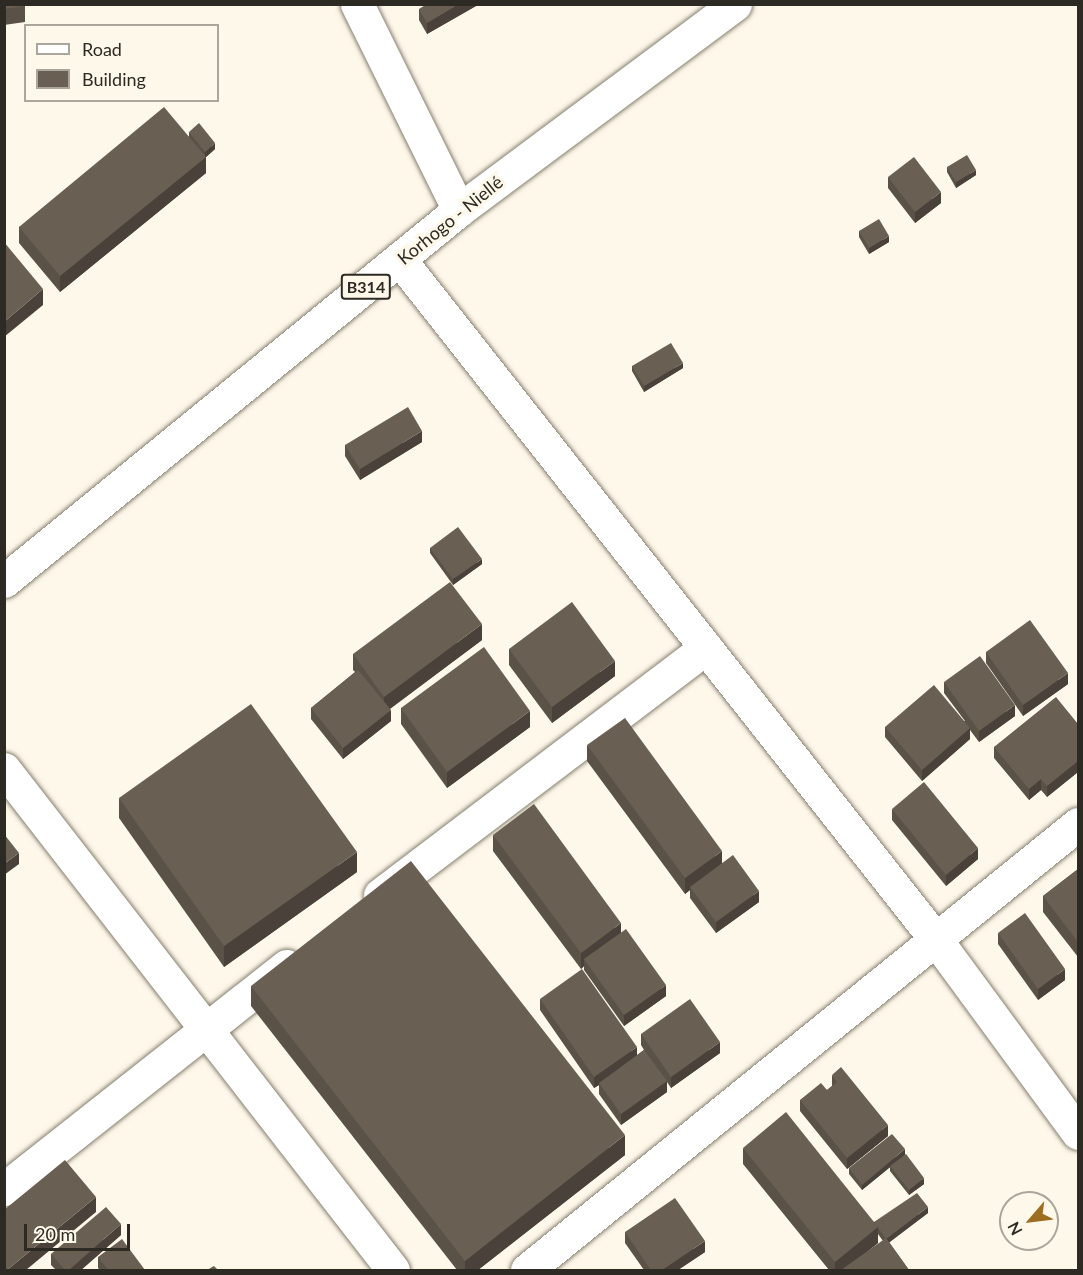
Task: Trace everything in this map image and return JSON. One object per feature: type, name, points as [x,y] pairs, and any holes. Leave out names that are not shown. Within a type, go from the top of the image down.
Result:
[{"type":"street","points":[[357,4],[459,210]]},
{"type":"street","name":"Korhogo - Niellé","points":[[4,581],[459,210],[735,4]]},
{"type":"street","points":[[400,260],[937,941],[1078,1133]]},
{"type":"street","points":[[356,913],[706,648]]},
{"type":"street","points":[[4,769],[393,1270]]},
{"type":"street","points":[[528,1270],[937,941],[1078,824]]},
{"type":"street","points":[[4,1190],[205,1028],[309,949]]},
{"type":"building","points":[[4,4],[25,4],[25,6],[4,9]]},
{"type":"building","points":[[427,4],[459,4],[427,23],[419,9]]},
{"type":"building","points":[[164,107],[206,157],[60,276],[19,227]]},
{"type":"building","points":[[199,123],[215,143],[205,152],[189,132]]},
{"type":"building","points":[[967,155],[976,170],[956,182],[947,167]]},
{"type":"building","points":[[914,157],[941,192],[915,212],[888,177]]},
{"type":"building","points":[[879,219],[889,236],[869,248],[859,231]]},
{"type":"building","points":[[4,242],[43,289],[4,322]]},
{"type":"building","points":[[671,343],[683,363],[644,386],[632,366]]},
{"type":"building","points":[[408,407],[422,431],[360,469],[345,445]]},
{"type":"building","points":[[458,527],[482,559],[453,579],[430,548]]},
{"type":"building","points":[[450,582],[482,624],[384,697],[353,654]]},
{"type":"building","points":[[572,602],[615,661],[552,707],[509,649]]},
{"type":"building","points":[[1030,620],[1068,673],[1023,705],[986,652]]},
{"type":"building","points":[[484,647],[530,711],[447,772],[401,708]]},
{"type":"building","points":[[980,656],[1015,705],[979,731],[944,682]]},
{"type":"building","points":[[358,670],[391,710],[343,748],[311,708]]},
{"type":"building","points":[[934,685],[970,728],[922,770],[885,727]]},
{"type":"building","points":[[1056,697],[1078,724],[1078,761],[1047,786],[1041,779],[1029,789],[994,747]]},
{"type":"building","points":[[251,704],[357,852],[224,946],[119,798]]},
{"type":"building","points":[[625,718],[722,851],[685,878],[587,745]]},
{"type":"building","points":[[924,782],[978,848],[946,875],[892,809]]},
{"type":"building","points":[[534,804],[621,923],[581,953],[493,835]]},
{"type":"building","points":[[4,834],[19,853],[4,864]]},
{"type":"building","points":[[733,855],[759,891],[716,922],[690,887]]},
{"type":"building","points":[[411,861],[625,1135],[465,1261],[251,986]]},
{"type":"building","points":[[1078,869],[1078,942],[1043,896]]},
{"type":"building","points":[[1025,913],[1065,969],[1038,989],[998,933]]},
{"type":"building","points":[[626,929],[666,985],[624,1015],[584,959]]},
{"type":"building","points":[[582,969],[637,1047],[594,1077],[540,999]]},
{"type":"building","points":[[690,999],[720,1042],[671,1077],[641,1034]]},
{"type":"building","points":[[644,1050],[667,1081],[621,1114],[599,1083]]},
{"type":"building","points":[[841,1067],[888,1125],[847,1158],[800,1100],[821,1083],[827,1090],[837,1082],[832,1075]]},
{"type":"building","points":[[786,1112],[878,1227],[835,1262],[743,1148]]},
{"type":"building","points":[[892,1134],[905,1149],[862,1185],[849,1168]]},
{"type":"building","points":[[906,1154],[924,1178],[909,1190],[890,1166]]},
{"type":"building","points":[[65,1160],[96,1197],[7,1270],[4,1270],[4,1210]]},
{"type":"building","points":[[917,1193],[928,1207],[886,1239],[874,1222]]},
{"type":"building","points":[[675,1198],[705,1241],[662,1270],[651,1270],[625,1232]]},
{"type":"building","points":[[106,1207],[121,1224],[69,1270],[65,1270],[51,1254]]},
{"type":"building","points":[[886,1238],[909,1270],[841,1270]]},
{"type":"building","points":[[122,1239],[145,1270],[108,1270],[98,1257]]}]
